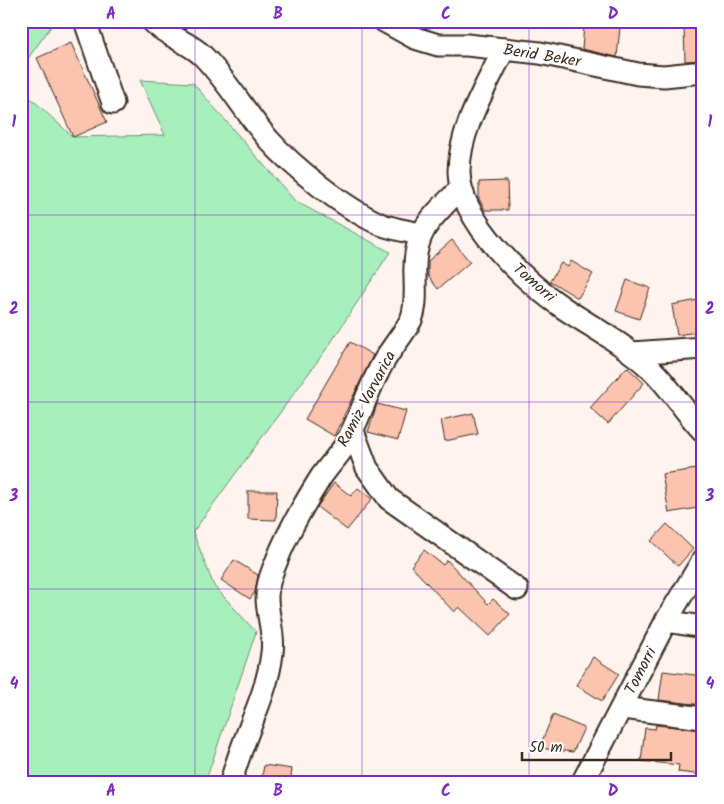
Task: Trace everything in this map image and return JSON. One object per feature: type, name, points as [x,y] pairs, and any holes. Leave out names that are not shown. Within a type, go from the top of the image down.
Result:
[{"type":"street","points":[[85,21],[112,103]]},
{"type":"street","points":[[152,21],[203,56],[269,140],[310,177],[356,212],[381,224],[420,234]]},
{"type":"street","name":"Berid Beker","points":[[384,21],[415,38],[438,45],[504,49],[577,60],[638,74],[664,76],[703,72]]},
{"type":"street","points":[[460,189],[460,156],[468,127],[504,49]]},
{"type":"street","name":"Ramiz Varvarica","points":[[231,783],[235,765],[267,679],[272,652],[272,625],[267,598],[268,582],[291,528],[353,431],[384,361],[403,334],[412,317],[416,297],[415,250],[420,234],[432,217],[460,189]]},
{"type":"street","name":"Tomorri","points":[[460,189],[469,209],[483,230],[530,280],[564,309],[600,329],[653,371],[703,430]]},
{"type":"street","points":[[632,353],[703,348]]},
{"type":"street","points":[[353,431],[368,468],[389,499],[517,589]]},
{"type":"street","name":"Tomorri","points":[[582,783],[666,621],[703,560]]},
{"type":"street","points":[[666,621],[703,627]]},
{"type":"street","points":[[622,708],[703,718]]},
{"type":"green space","points":[[21,21],[55,21],[21,68]]},
{"type":"green space","points":[[140,80],[193,83],[295,201],[390,252],[330,344],[193,532],[214,586],[256,632],[205,783],[21,783],[21,89],[73,137],[165,135]]},
{"type":"building","points":[[584,25],[620,27],[617,57],[582,49]]},
{"type":"building","points":[[684,26],[703,26],[703,60],[685,61]]},
{"type":"building","points":[[71,43],[107,122],[73,137],[37,58]]},
{"type":"building","points":[[507,181],[508,210],[485,210],[479,199],[479,182]]},
{"type":"building","points":[[452,240],[470,262],[438,289],[428,276],[428,261]]},
{"type":"building","points":[[571,261],[593,274],[578,298],[550,281],[561,263],[568,267]]},
{"type":"building","points":[[627,280],[650,288],[639,319],[616,311]]},
{"type":"building","points":[[703,299],[703,331],[677,335],[672,305]]},
{"type":"building","points":[[350,342],[373,355],[334,436],[305,419]]},
{"type":"building","points":[[627,367],[644,383],[608,424],[590,408]]},
{"type":"building","points":[[377,404],[406,411],[398,440],[368,432]]},
{"type":"building","points":[[473,413],[478,434],[445,441],[441,420]]},
{"type":"building","points":[[697,469],[703,507],[669,513],[662,474]]},
{"type":"building","points":[[334,483],[351,496],[358,488],[372,499],[347,530],[317,507]]},
{"type":"building","points":[[248,491],[277,491],[276,520],[248,519]]},
{"type":"building","points":[[667,524],[693,549],[678,566],[651,541]]},
{"type":"building","points":[[424,550],[443,565],[447,560],[488,604],[493,599],[510,614],[490,636],[459,607],[454,612],[411,566]]},
{"type":"building","points":[[234,560],[258,575],[255,592],[250,599],[221,580]]},
{"type":"building","points":[[593,657],[619,674],[602,701],[576,685]]},
{"type":"building","points":[[663,671],[703,676],[703,705],[659,700]]},
{"type":"building","points":[[553,715],[584,728],[573,752],[539,748]]},
{"type":"building","points":[[656,725],[703,730],[703,775],[678,772],[679,765],[641,761],[645,728],[655,729]]},
{"type":"building","points":[[264,765],[292,769],[290,783],[261,783]]}]
